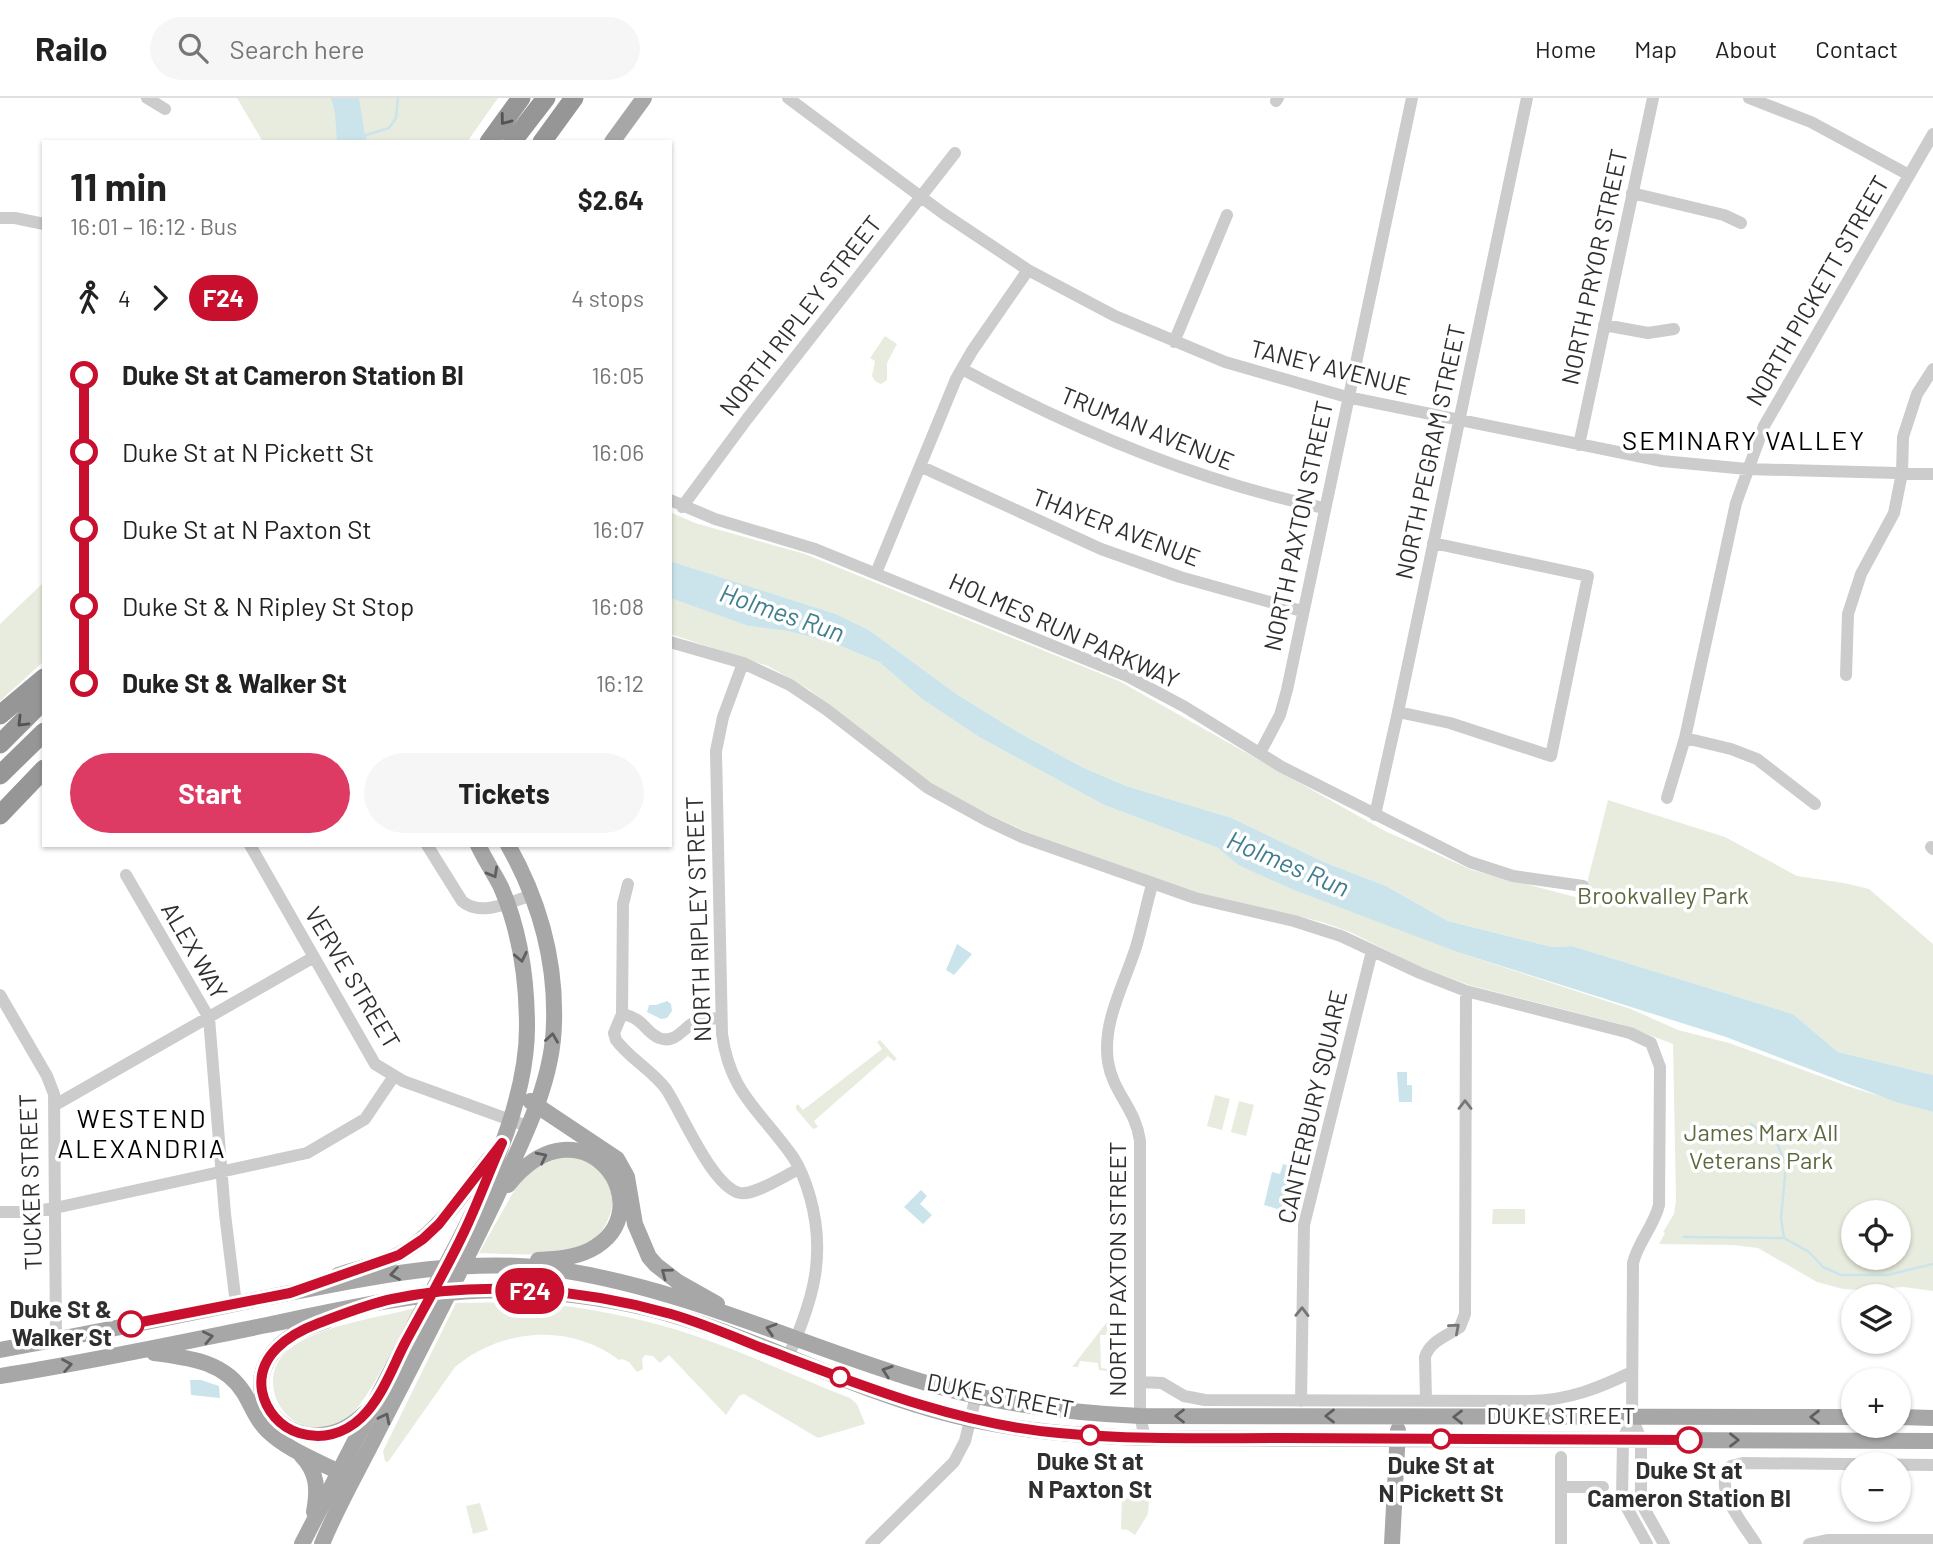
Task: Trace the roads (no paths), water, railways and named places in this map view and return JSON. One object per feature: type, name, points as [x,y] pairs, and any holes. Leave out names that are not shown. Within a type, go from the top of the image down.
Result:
[{"type":"highway","points":[[490,140],[521,98]]},
{"type":"highway","points":[[514,140],[546,98]]},
{"type":"highway","points":[[543,140],[574,98]]},
{"type":"highway","points":[[0,715],[42,680]]},
{"type":"highway","points":[[0,744],[42,702]]},
{"type":"highway","points":[[0,775],[42,734]]},
{"type":"highway","points":[[0,804],[42,765]]},
{"type":"highway","points":[[0,815],[42,771]]},
{"type":"main road","points":[[613,140],[644,98]]},
{"type":"main road","points":[[302,1544],[350,1469],[435,1320],[468,1239],[518,1094],[526,1052],[522,958],[507,903],[479,847]]},
{"type":"main road","points":[[482,1225],[544,1083],[554,1025],[551,967],[533,895],[509,847]]},
{"type":"main road","points":[[518,1094],[601,1147],[623,1166],[631,1188],[637,1232],[656,1265],[678,1282],[746,1321]]},
{"type":"main road","points":[[290,1293],[399,1255],[423,1239],[439,1224],[502,1143]]},
{"type":"main road","points":[[322,1544],[373,1405],[418,1320],[468,1239],[482,1225],[509,1183],[522,1169],[544,1154],[566,1149],[589,1154],[604,1164],[616,1181],[619,1213],[613,1229],[598,1245],[569,1257],[487,1264]]},
{"type":"main road","name":"DUKE STREET","points":[[0,1350],[420,1270],[487,1264],[544,1268],[615,1280],[746,1321],[911,1379],[976,1396],[1039,1408],[1140,1416],[1841,1417]]},
{"type":"main road","name":"DUKE STREET","points":[[0,1376],[141,1351],[388,1300],[475,1290],[514,1289],[566,1294],[669,1314],[910,1402],[972,1419],[1054,1433],[1139,1438],[1933,1441]]},
{"type":"main road","points":[[373,1405],[343,1431],[325,1436],[305,1435],[292,1431],[273,1415],[263,1396],[262,1376],[271,1355],[291,1337],[309,1327],[388,1300]]},
{"type":"main road","points":[[141,1351],[184,1357],[222,1369],[239,1386],[265,1429],[308,1462],[316,1483],[317,1498],[310,1528]]},
{"type":"main road","points":[[1392,1544],[1398,1417]]},
{"type":"main road","points":[[1911,1418],[1933,1418]]},
{"type":"main road","points":[[293,1448],[350,1469]]},
{"type":"street","points":[[147,98],[165,109]]},
{"type":"street","name":"TANEY AVENUE","points":[[788,98],[922,197],[1028,270],[1096,307],[1174,342],[1247,369],[1347,397],[1662,461],[1747,469],[1933,474]]},
{"type":"street","name":"NORTH PAXTON STREET","points":[[1260,753],[1280,715],[1412,98]]},
{"type":"street","name":"NORTH PEGRAM STREET","points":[[1375,815],[1527,98]]},
{"type":"street","name":"NORTH PRYOR STREET","points":[[1579,445],[1653,98]]},
{"type":"street","points":[[1749,98],[1811,122],[1909,175]]},
{"type":"street","name":"NORTH PICKETT STREET","points":[[1667,798],[1685,738],[1728,540],[1747,469],[1764,425],[1933,134]]},
{"type":"street","name":"NORTH RIPLEY STREET","points":[[682,507],[747,419],[955,153]]},
{"type":"street","points":[[1632,193],[1724,215],[1741,223]]},
{"type":"street","points":[[1174,342],[1227,215]]},
{"type":"street","points":[[0,218],[42,222]]},
{"type":"street","points":[[876,573],[962,369],[1028,270]]},
{"type":"street","points":[[1604,325],[1648,333],[1674,328]]},
{"type":"street","name":"TRUMAN AVENUE","points":[[962,369],[1093,434],[1153,458],[1210,479],[1324,508]]},
{"type":"street","points":[[1846,675],[1848,614],[1861,574],[1894,513],[1902,473],[1903,437],[1917,394],[1933,369]]},
{"type":"street","name":"THAYER AVENUE","points":[[922,467],[1122,557],[1222,590],[1302,611]]},
{"type":"street","name":"HOLMES RUN PARKWAY","points":[[672,501],[715,519],[797,542],[1127,676],[1260,753],[1446,851],[1513,876],[1583,886]]},
{"type":"street","points":[[1398,712],[1468,728],[1551,756],[1588,576],[1433,543]]},
{"type":"street","points":[[672,643],[744,663],[775,677],[812,699],[908,774],[962,808],[1022,837],[1152,885],[1294,921],[1341,936],[1420,974],[1466,991],[1630,1033],[1651,1043],[1660,1067],[1659,1205],[1653,1225],[1639,1246],[1633,1263],[1632,1418],[1641,1439],[1641,1503],[1664,1544]]},
{"type":"street","name":"NORTH RIPLEY STREET","points":[[744,663],[723,717],[716,751],[721,1023],[726,1058],[744,1098],[799,1168],[814,1213],[818,1250],[814,1287],[805,1318],[788,1357]]},
{"type":"street","points":[[1685,738],[1757,759],[1815,804]]},
{"type":"street","name":"VERVE STREET","points":[[251,847],[370,1056],[380,1068],[394,1076],[527,1126]]},
{"type":"street","points":[[428,847],[462,901],[469,906],[478,909],[533,895]]},
{"type":"street","name":"ALEX WAY","points":[[126,875],[209,1018],[236,1304]]},
{"type":"street","points":[[628,884],[623,907],[622,1014],[614,1033],[616,1040],[665,1088],[705,1159],[728,1186],[741,1194],[749,1193],[799,1168]]},
{"type":"street","name":"NORTH PAXTON STREET","points":[[1139,1438],[1140,1141],[1136,1121],[1113,1081],[1107,1042],[1112,1012],[1136,947],[1152,885]]},
{"type":"street","name":"CANTERBURY SQUARE","points":[[1301,1401],[1304,1225],[1372,951]]},
{"type":"street","points":[[55,1105],[314,957]]},
{"type":"street","points":[[1426,1401],[1427,1350],[1439,1339],[1460,1327],[1465,1314],[1466,991]]},
{"type":"street","name":"TUCKER STREET","points":[[0,995],[47,1076],[55,1105],[56,1339]]},
{"type":"street","points":[[622,1014],[636,1017],[660,1038],[675,1037],[688,1025],[697,1028],[721,1023]]},
{"type":"street","points":[[0,1212],[30,1212],[54,1208],[307,1153],[356,1126],[368,1116],[394,1076]]},
{"type":"street","name":"DUKE STREET","points":[[1140,1382],[1162,1382],[1179,1394],[1198,1400],[1547,1401],[1586,1393],[1632,1371]]},
{"type":"street","points":[[871,1544],[954,1462],[962,1449],[972,1419],[976,1396]]},
{"type":"street","points":[[1632,1418],[1622,1439],[1622,1499],[1647,1544]]},
{"type":"street","points":[[1561,1457],[1561,1544]]},
{"type":"street","points":[[1756,1544],[1727,1498],[1726,1474],[1731,1466],[1742,1463],[1933,1465]]},
{"type":"street","points":[[1561,1487],[1604,1487]]},
{"type":"street","points":[[1809,1544],[1827,1540],[1930,1541]]},
{"type":"water","points":[[331,98],[359,98],[366,140],[337,140]]},
{"type":"water","name":"Holmes Run","points":[[672,562],[836,614],[869,630],[958,695],[1082,767],[1126,786],[1232,818],[1324,862],[1386,886],[1448,921],[1552,947],[1572,946],[1793,1014],[1838,1052],[1933,1075],[1933,1112],[1896,1102],[1726,1037],[1460,953],[1294,890],[1238,865],[1218,848],[1104,805],[979,737],[922,699],[879,662],[831,642],[787,631],[748,626],[672,599]]},
{"type":"water","points":[[957,944],[972,954],[954,975],[946,970]]},
{"type":"water","points":[[667,1001],[671,1004],[672,1011],[667,1018],[661,1019],[647,1012],[649,1005]]},
{"type":"water","points":[[1397,1072],[1407,1072],[1407,1085],[1412,1085],[1412,1102],[1399,1102]]},
{"type":"water","points":[[1283,1164],[1293,1167],[1281,1210],[1264,1205],[1272,1172],[1280,1174]]},
{"type":"water","points":[[921,1190],[927,1196],[920,1204],[932,1215],[923,1224],[904,1207]]},
{"type":"water","points":[[190,1380],[201,1380],[219,1386],[220,1398],[191,1395]]},
{"type":"waterway","points":[[364,140],[366,135],[389,128],[396,118],[398,98]]},
{"type":"waterway","points":[[1751,1124],[1777,1143],[1786,1165],[1781,1218],[1784,1238]]},
{"type":"waterway","points":[[1684,1237],[1784,1238],[1809,1252],[1823,1267],[1841,1275],[1887,1275],[1933,1264]]},
{"type":"place","name":"Duke St & Walker St","points":[[131,1324]]},
{"type":"place","name":"Duke St at N Paxton St","points":[[1090,1435]]},
{"type":"place","name":"Duke St at N Pickett St","points":[[1441,1439]]},
{"type":"place","name":"Duke St at Cameron Station Bl","points":[[1689,1440]]},
{"type":"district","name":"SEMINARY VALLEY","points":[[1744,441]]},
{"type":"district","name":"WESTEND ALEXANDRIA","points":[[142,1134]]},
{"type":"park label","name":"Brookvalley Park","points":[[1663,896]]},
{"type":"park label","name":"James Marx All Veterans Park","points":[[1761,1147]]}]
